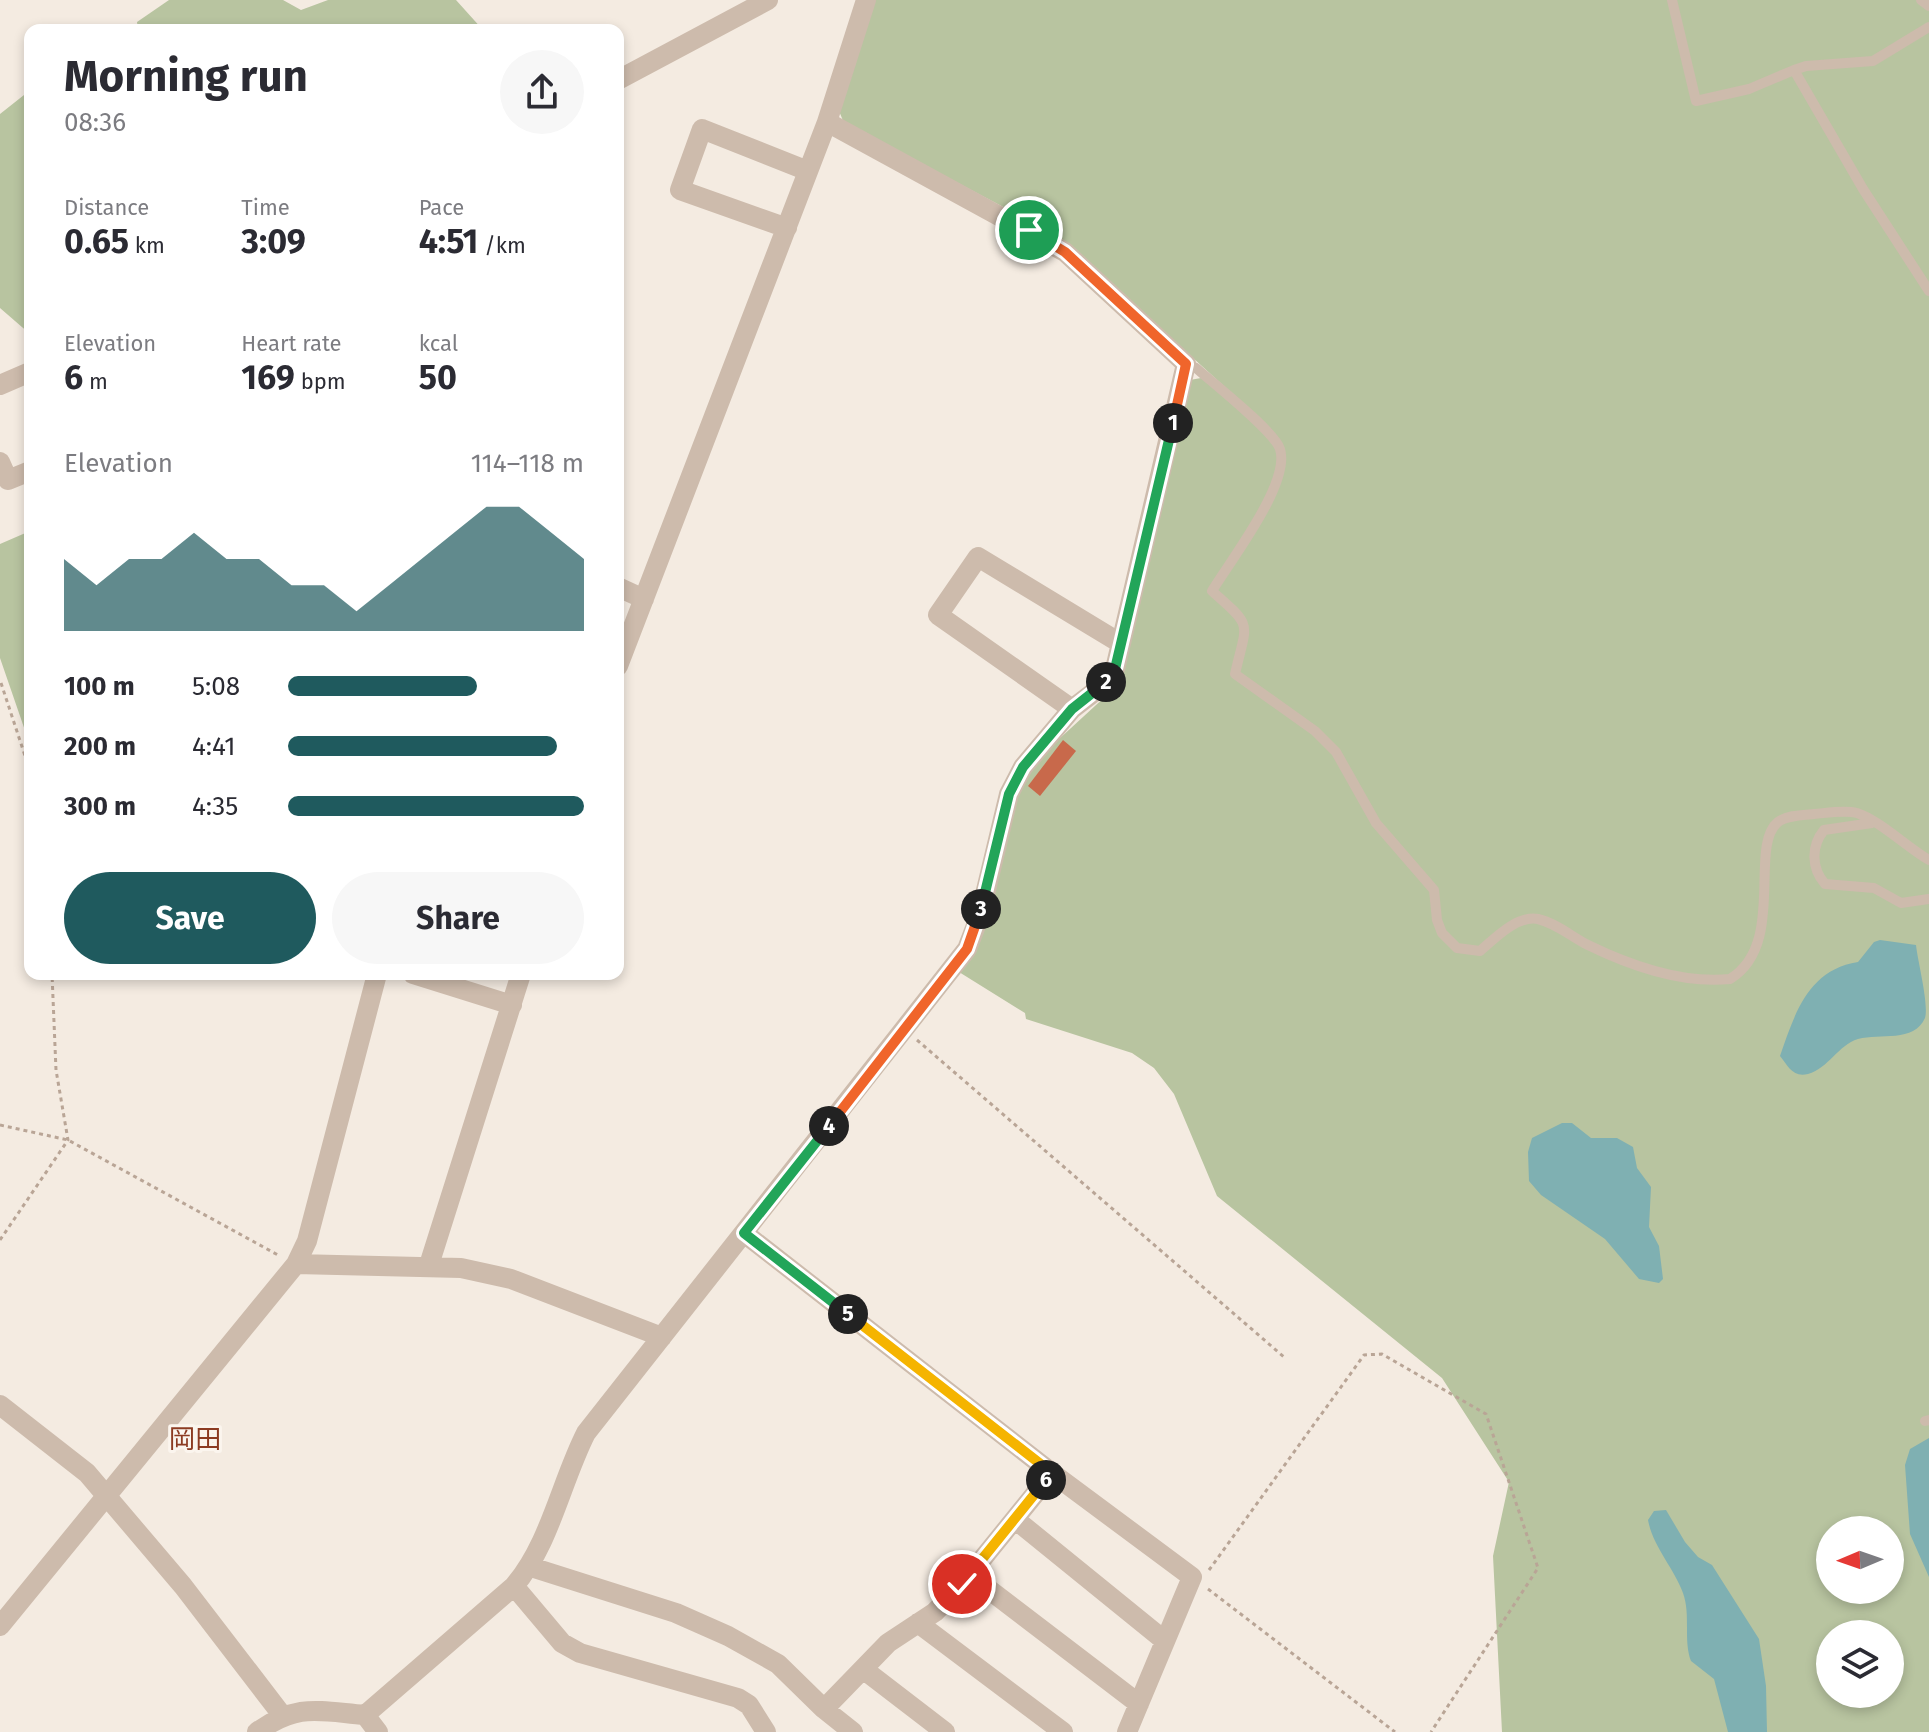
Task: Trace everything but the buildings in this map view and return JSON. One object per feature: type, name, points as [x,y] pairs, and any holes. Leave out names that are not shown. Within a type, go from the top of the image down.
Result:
[{"type":"street","points":[[624,77],[768,0]]},
{"type":"street","points":[[624,651],[827,122],[866,0]]},
{"type":"street","points":[[257,1732],[282,1715],[311,1710],[365,1715],[514,1586],[531,1567],[570,1463],[586,1433],[967,949],[980,915],[1009,794],[1023,767],[1072,709],[1102,686],[1115,669],[1186,364],[1065,252],[827,122]]},
{"type":"street","points":[[787,228],[680,190],[702,129],[808,171]]},
{"type":"street","points":[[0,385],[24,375]]},
{"type":"street","points":[[0,462],[8,480],[24,473]]},
{"type":"street","points":[[1072,709],[938,615],[978,557],[1120,643]]},
{"type":"street","points":[[624,590],[644,599]]},
{"type":"street","points":[[0,1626],[296,1264],[307,1241],[375,980]]},
{"type":"street","points":[[432,980],[512,1005]]},
{"type":"street","points":[[429,1265],[519,980]]},
{"type":"street","points":[[744,1233],[1052,1473],[1196,1580],[1165,1641],[1127,1732]]},
{"type":"street","points":[[296,1264],[461,1268],[511,1279],[662,1337]]},
{"type":"street","points":[[0,1405],[87,1473],[183,1586],[282,1715]]},
{"type":"street","points":[[824,1709],[888,1643],[935,1612],[970,1575],[1052,1473]]},
{"type":"street","points":[[1016,1520],[1165,1641]]},
{"type":"street","points":[[531,1567],[676,1613],[728,1636],[778,1664],[824,1709],[853,1732]]},
{"type":"street","points":[[970,1575],[1139,1704]]},
{"type":"street","points":[[514,1586],[562,1643],[580,1653],[738,1698],[749,1705],[766,1732]]},
{"type":"street","points":[[918,1623],[1063,1732]]},
{"type":"street","points":[[863,1669],[945,1732]]},
{"type":"street","points":[[365,1715],[378,1732]]},
{"type":"lane","points":[[1672,0],[1696,101],[1749,89],[1806,66],[1873,61],[1929,27]]},
{"type":"lane","points":[[1921,0],[1929,6]]},
{"type":"lane","points":[[1794,70],[1863,189],[1929,291]]},
{"type":"lane","points":[[1186,364],[1196,368],[1280,448],[1281,467],[1273,492],[1212,591],[1244,619],[1245,628],[1235,674],[1315,731],[1336,752],[1376,823],[1434,890],[1437,920],[1442,933],[1457,948],[1480,951],[1499,934],[1521,921],[1537,919],[1587,945],[1670,976],[1730,979],[1749,963],[1759,936],[1766,895],[1766,844],[1776,823],[1786,817],[1844,812],[1858,814],[1929,860]]},
{"type":"lane","points":[[1874,823],[1824,830],[1817,839],[1814,863],[1818,876],[1825,884],[1874,888],[1901,903],[1929,899]]},
{"type":"path","points":[[1,683],[24,753]]},
{"type":"path","points":[[0,1240],[68,1140],[56,1070],[52,980]]},
{"type":"path","points":[[905,1029],[1284,1357]]},
{"type":"path","points":[[0,1125],[68,1140],[296,1264]]},
{"type":"path","points":[[1395,1732],[1196,1580],[1364,1355],[1382,1354],[1486,1414],[1538,1568],[1431,1732]]},
{"type":"green space","points":[[169,0],[283,0],[301,10],[328,0],[456,0],[478,24],[137,24]]},
{"type":"green space","points":[[875,0],[1929,0],[1929,1732],[1502,1732],[1493,1556],[1509,1482],[1442,1378],[1217,1196],[1174,1094],[1154,1068],[1132,1053],[1026,1019],[1025,1013],[959,972],[999,827],[1034,762],[1108,694],[1190,380],[1201,378],[1226,388],[1060,237],[844,123],[839,111]]},
{"type":"green space","points":[[24,95],[24,329],[0,308],[0,114]]},
{"type":"green space","points":[[24,534],[24,728],[0,658],[0,544]]},
{"type":"water","points":[[1880,940],[1916,945],[1926,1012],[1920,1026],[1896,1036],[1858,1039],[1815,1071],[1803,1075],[1795,1073],[1780,1056],[1791,1024],[1806,996],[1827,974],[1858,962],[1874,942]]},
{"type":"water","points":[[1562,1123],[1572,1123],[1591,1138],[1617,1138],[1633,1147],[1637,1168],[1651,1187],[1649,1227],[1659,1246],[1663,1279],[1659,1283],[1639,1279],[1605,1239],[1541,1195],[1529,1181],[1528,1152],[1532,1138]]},
{"type":"water","points":[[1929,1438],[1929,1577],[1910,1534],[1905,1465],[1910,1449]]},
{"type":"water","points":[[1666,1510],[1685,1542],[1698,1557],[1712,1565],[1759,1639],[1766,1686],[1767,1732],[1728,1732],[1714,1679],[1691,1661],[1683,1593],[1654,1539],[1648,1520],[1654,1511]]},
{"type":"district","name":"岡田","points":[[195,1439]]},
{"type":"route","points":[[962,1584],[1052,1473],[744,1233],[967,949],[980,915],[1009,794],[1023,767],[1072,709],[1102,686],[1115,669],[1186,364],[1065,252],[1029,230]]}]
